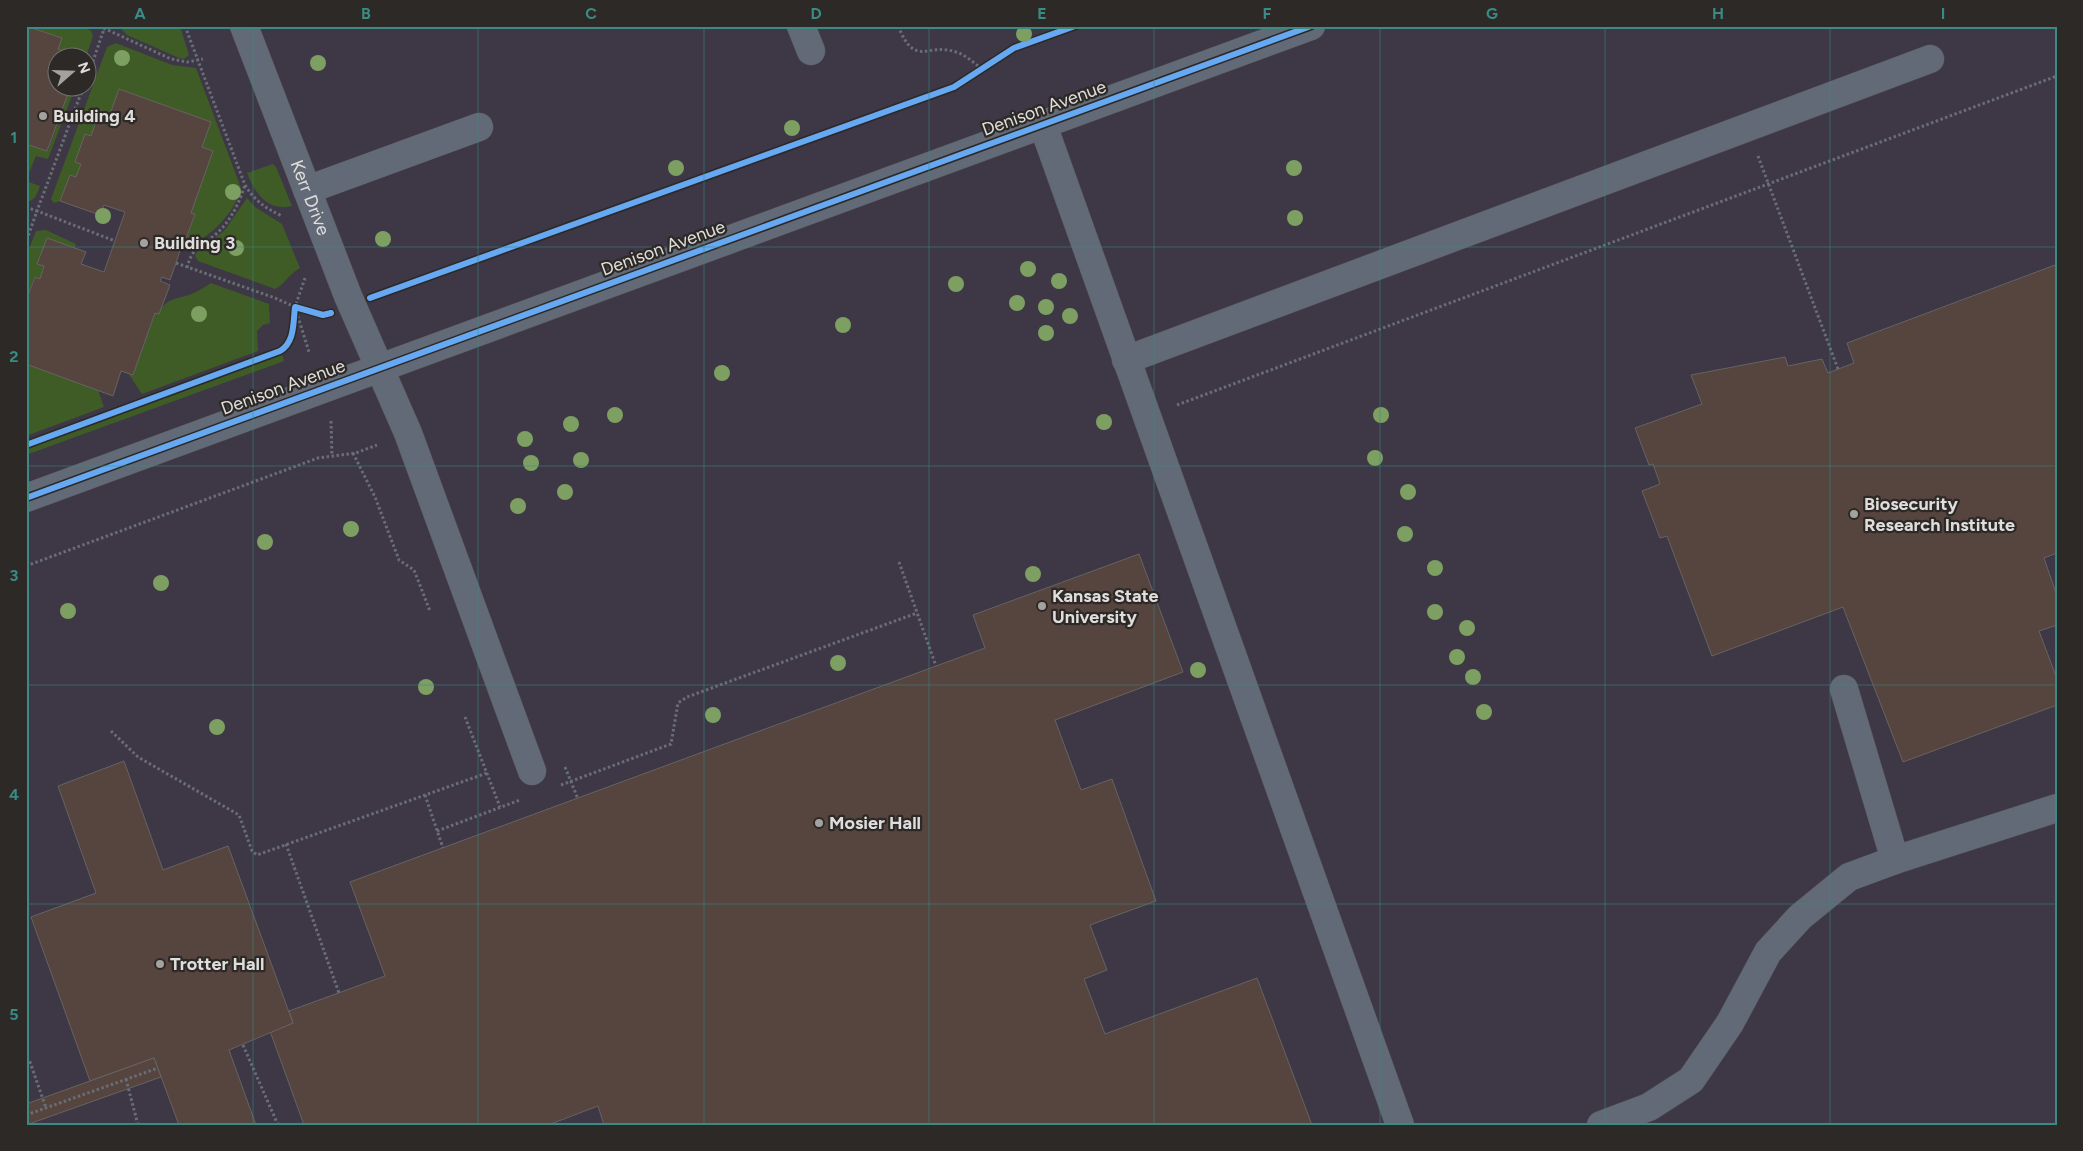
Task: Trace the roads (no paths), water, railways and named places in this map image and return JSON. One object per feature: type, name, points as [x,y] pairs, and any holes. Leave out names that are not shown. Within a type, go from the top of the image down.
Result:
[{"type":"street","name":"Kerr Drive","points":[[244,26],[348,296],[408,433],[532,771]]},
{"type":"street","points":[[801,26],[811,52]]},
{"type":"street","name":"Denison Avenue","points":[[26,498],[1311,26]]},
{"type":"street","points":[[1126,360],[1930,59]]},
{"type":"street","points":[[1043,125],[1400,1125]]},
{"type":"street","points":[[307,190],[479,127]]},
{"type":"street","points":[[1844,689],[1895,860]]},
{"type":"street","points":[[1601,1125],[1649,1107],[1691,1080],[1730,1024],[1768,952],[1800,917],[1849,877],[1895,860],[2057,808]]},
{"type":"place","name":"Building 4","points":[[43,116]]},
{"type":"place","name":"Building 3","points":[[144,243]]},
{"type":"place","name":"Biosecurity Research Institute","points":[[1854,514]]},
{"type":"place","name":"Kansas State University","points":[[1042,606]]},
{"type":"place","name":"Mosier Hall","points":[[819,823]]},
{"type":"place","name":"Trotter Hall","points":[[160,964]]}]
